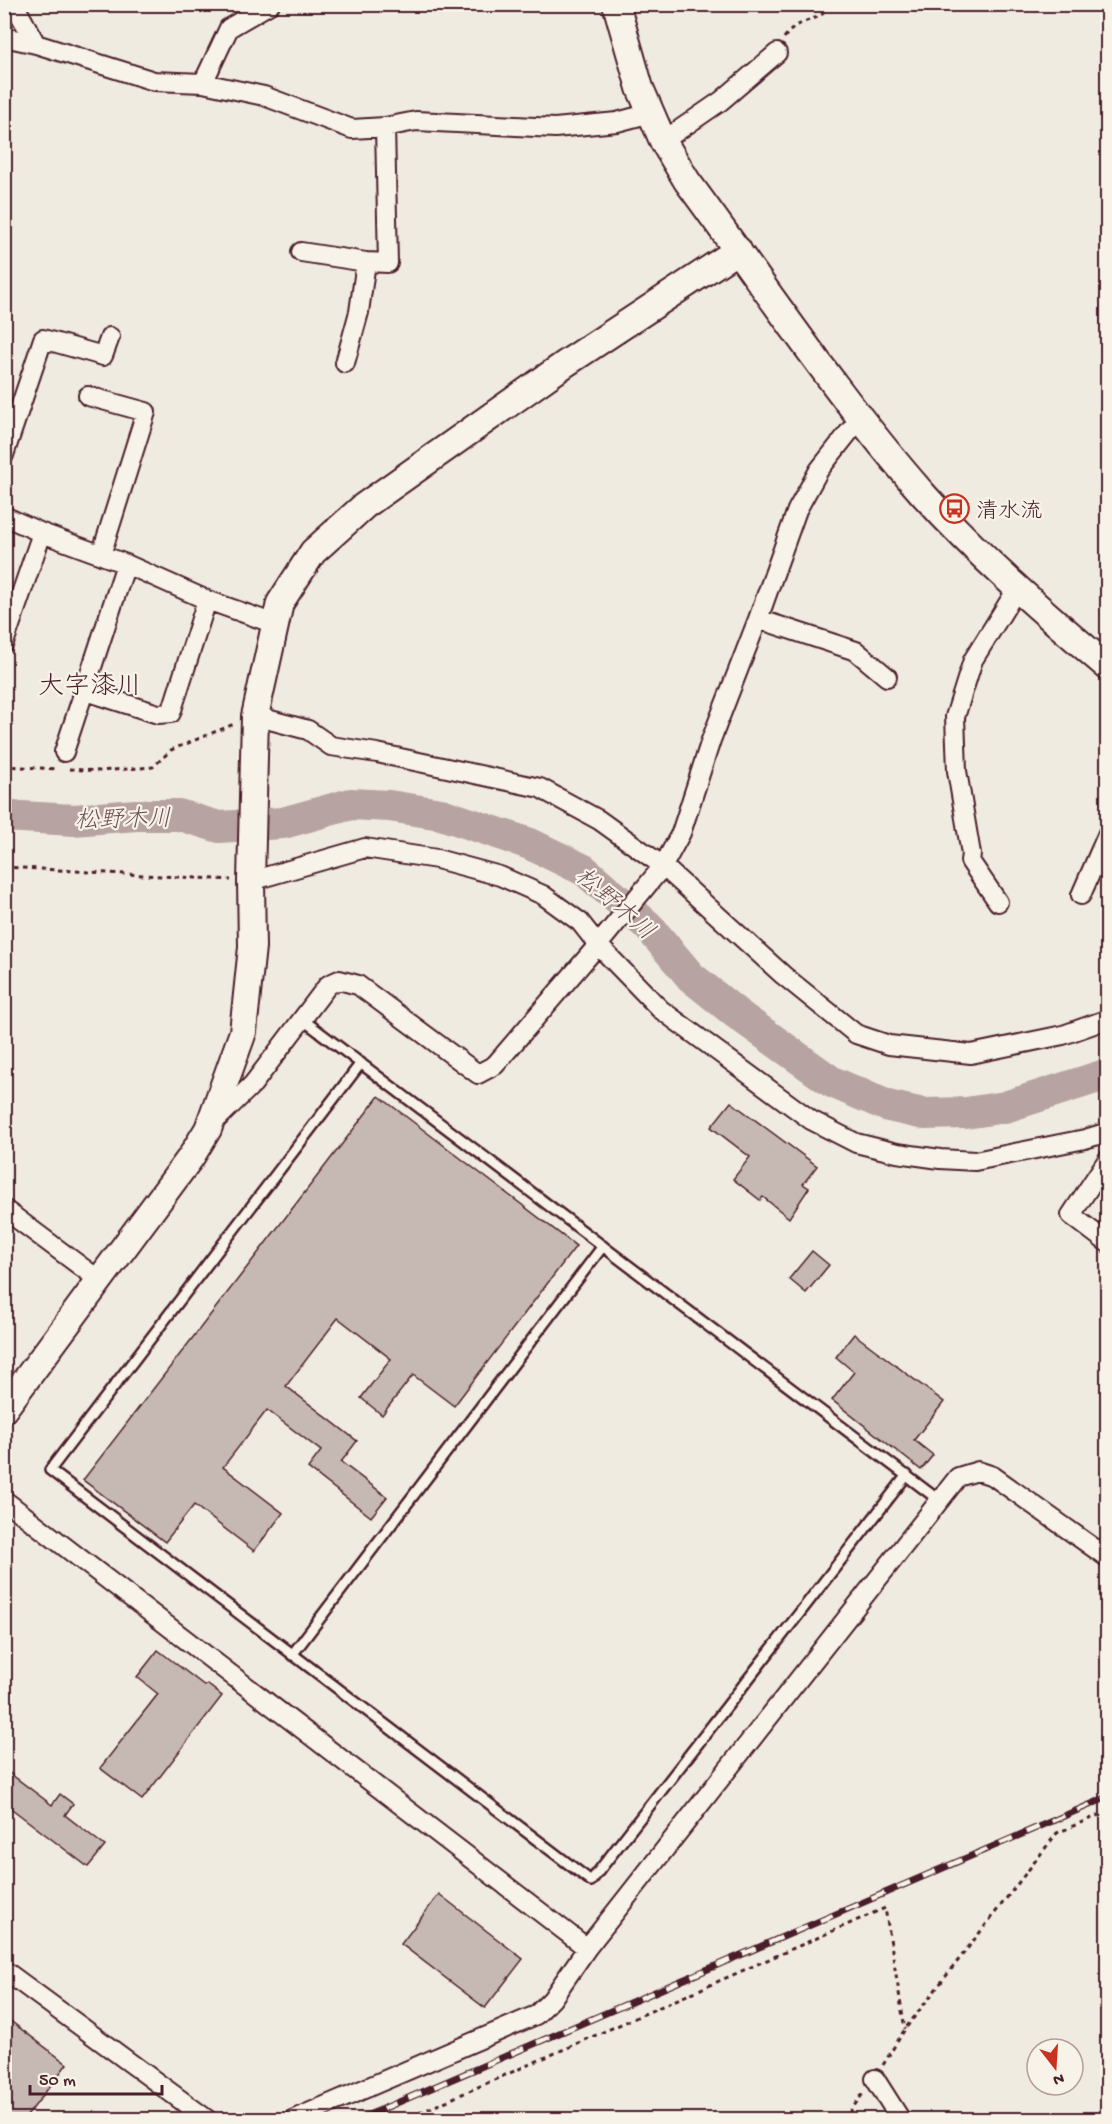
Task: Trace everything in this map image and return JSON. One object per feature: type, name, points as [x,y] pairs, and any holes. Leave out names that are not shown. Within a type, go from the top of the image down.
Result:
[{"type":"street","points":[[14,4],[36,44]]},
{"type":"street","points":[[204,82],[229,28],[270,4]]},
{"type":"street","points":[[616,4],[640,88],[663,141],[687,181],[860,418],[930,502],[971,546],[1017,590],[1107,667]]},
{"type":"street","points":[[4,37],[36,44],[154,81],[204,82],[264,96],[352,129],[385,127],[416,121],[555,128],[617,122],[651,113]]},
{"type":"street","points":[[663,141],[721,101],[777,53]]},
{"type":"street","points":[[301,252],[388,263],[385,127]]},
{"type":"street","points":[[4,1409],[191,1157],[208,1128],[243,1032],[252,947],[251,877],[255,724],[280,603],[313,552],[364,506],[565,364],[738,250]]},
{"type":"street","points":[[345,363],[359,312],[366,262]]},
{"type":"street","points":[[4,455],[43,339],[103,356],[110,337]]},
{"type":"street","points":[[88,396],[146,412],[101,555]]},
{"type":"street","points":[[208,1128],[253,1084],[328,985],[339,980],[358,985],[478,1074],[495,1065],[663,866],[681,833],[711,740],[797,510],[819,470],[860,418]]},
{"type":"street","points":[[4,516],[126,564],[207,600],[275,624]]},
{"type":"street","points":[[4,643],[42,532]]},
{"type":"street","points":[[64,752],[126,564]]},
{"type":"street","points":[[998,902],[970,861],[957,771],[955,717],[973,660],[1017,590]]},
{"type":"street","points":[[86,691],[158,714],[171,713],[207,600]]},
{"type":"street","points":[[758,619],[856,651],[887,677]]},
{"type":"street","points":[[255,724],[308,730],[331,746],[376,753],[540,788],[599,820],[663,866],[783,975],[856,1034],[889,1045],[972,1054],[1063,1035],[1107,1019]]},
{"type":"street","points":[[1081,895],[1107,833]]},
{"type":"street","points":[[251,877],[365,848],[437,859],[500,876],[543,896],[580,922],[598,945],[660,1009],[811,1120],[856,1143],[897,1153],[975,1161],[1075,1141],[1107,1132]]},
{"type":"street","points":[[1107,1159],[1071,1215],[1107,1243]]},
{"type":"street","points":[[4,1209],[99,1280]]},
{"type":"street","points":[[292,2120],[536,2015],[552,1999],[587,1948],[958,1477],[978,1471],[993,1476],[1107,1558]]},
{"type":"street","points":[[4,1500],[587,1948]]},
{"type":"street","points":[[4,1970],[208,2120]]},
{"type":"street","points":[[875,2079],[902,2120]]},
{"type":"lane","points":[[302,1019],[940,1501]]},
{"type":"lane","points":[[361,1063],[50,1470],[591,1881],[907,1475]]},
{"type":"lane","points":[[292,1655],[603,1246]]},
{"type":"path","points":[[777,53],[780,44],[792,28],[821,16],[829,4]]},
{"type":"path","points":[[4,766],[99,771],[153,766],[171,750],[255,724]]},
{"type":"path","points":[[4,867],[251,877]]},
{"type":"path","points":[[844,2120],[875,2079],[905,2029],[1057,1833],[1107,1811]]},
{"type":"path","points":[[403,2120],[885,1908],[905,2029]]},
{"type":"building","points":[[379,1096],[576,1246],[454,1406],[413,1375],[382,1415],[361,1398],[391,1359],[338,1318],[286,1386],[357,1441],[341,1462],[387,1497],[371,1517],[308,1468],[321,1451],[267,1410],[223,1467],[283,1513],[254,1551],[194,1505],[165,1542],[83,1480]]},
{"type":"building","points":[[731,1102],[817,1166],[803,1184],[809,1188],[789,1218],[763,1197],[760,1200],[733,1179],[750,1157],[711,1127]]},
{"type":"building","points":[[812,1251],[829,1265],[806,1293],[789,1279]]},
{"type":"building","points":[[854,1334],[944,1402],[914,1440],[933,1455],[921,1470],[832,1400],[854,1372],[836,1357]]},
{"type":"building","points":[[158,1650],[205,1686],[207,1684],[222,1696],[142,1800],[100,1768],[158,1694],[137,1677]]},
{"type":"building","points":[[4,1769],[52,1805],[60,1794],[73,1804],[65,1815],[105,1846],[88,1867],[4,1803]]},
{"type":"building","points":[[439,1894],[523,1959],[485,2008],[401,1944]]},
{"type":"building","points":[[4,2016],[67,2064],[24,2120],[4,2120]]},
{"type":"waterway","name":"松野木川","points":[[4,816],[74,820],[136,815],[179,815],[219,827],[283,823],[351,804],[389,806],[441,814],[530,844],[584,870],[648,926],[691,977],[737,1014],[832,1082],[888,1106],[924,1114],[966,1113],[1005,1107],[1108,1074]]},
{"type":"railway","points":[[357,2120],[1108,1797]]},
{"type":"place","name":"清水流","points":[[955,509]]},
{"type":"district","name":"大字漆川","points":[[90,684]]}]
